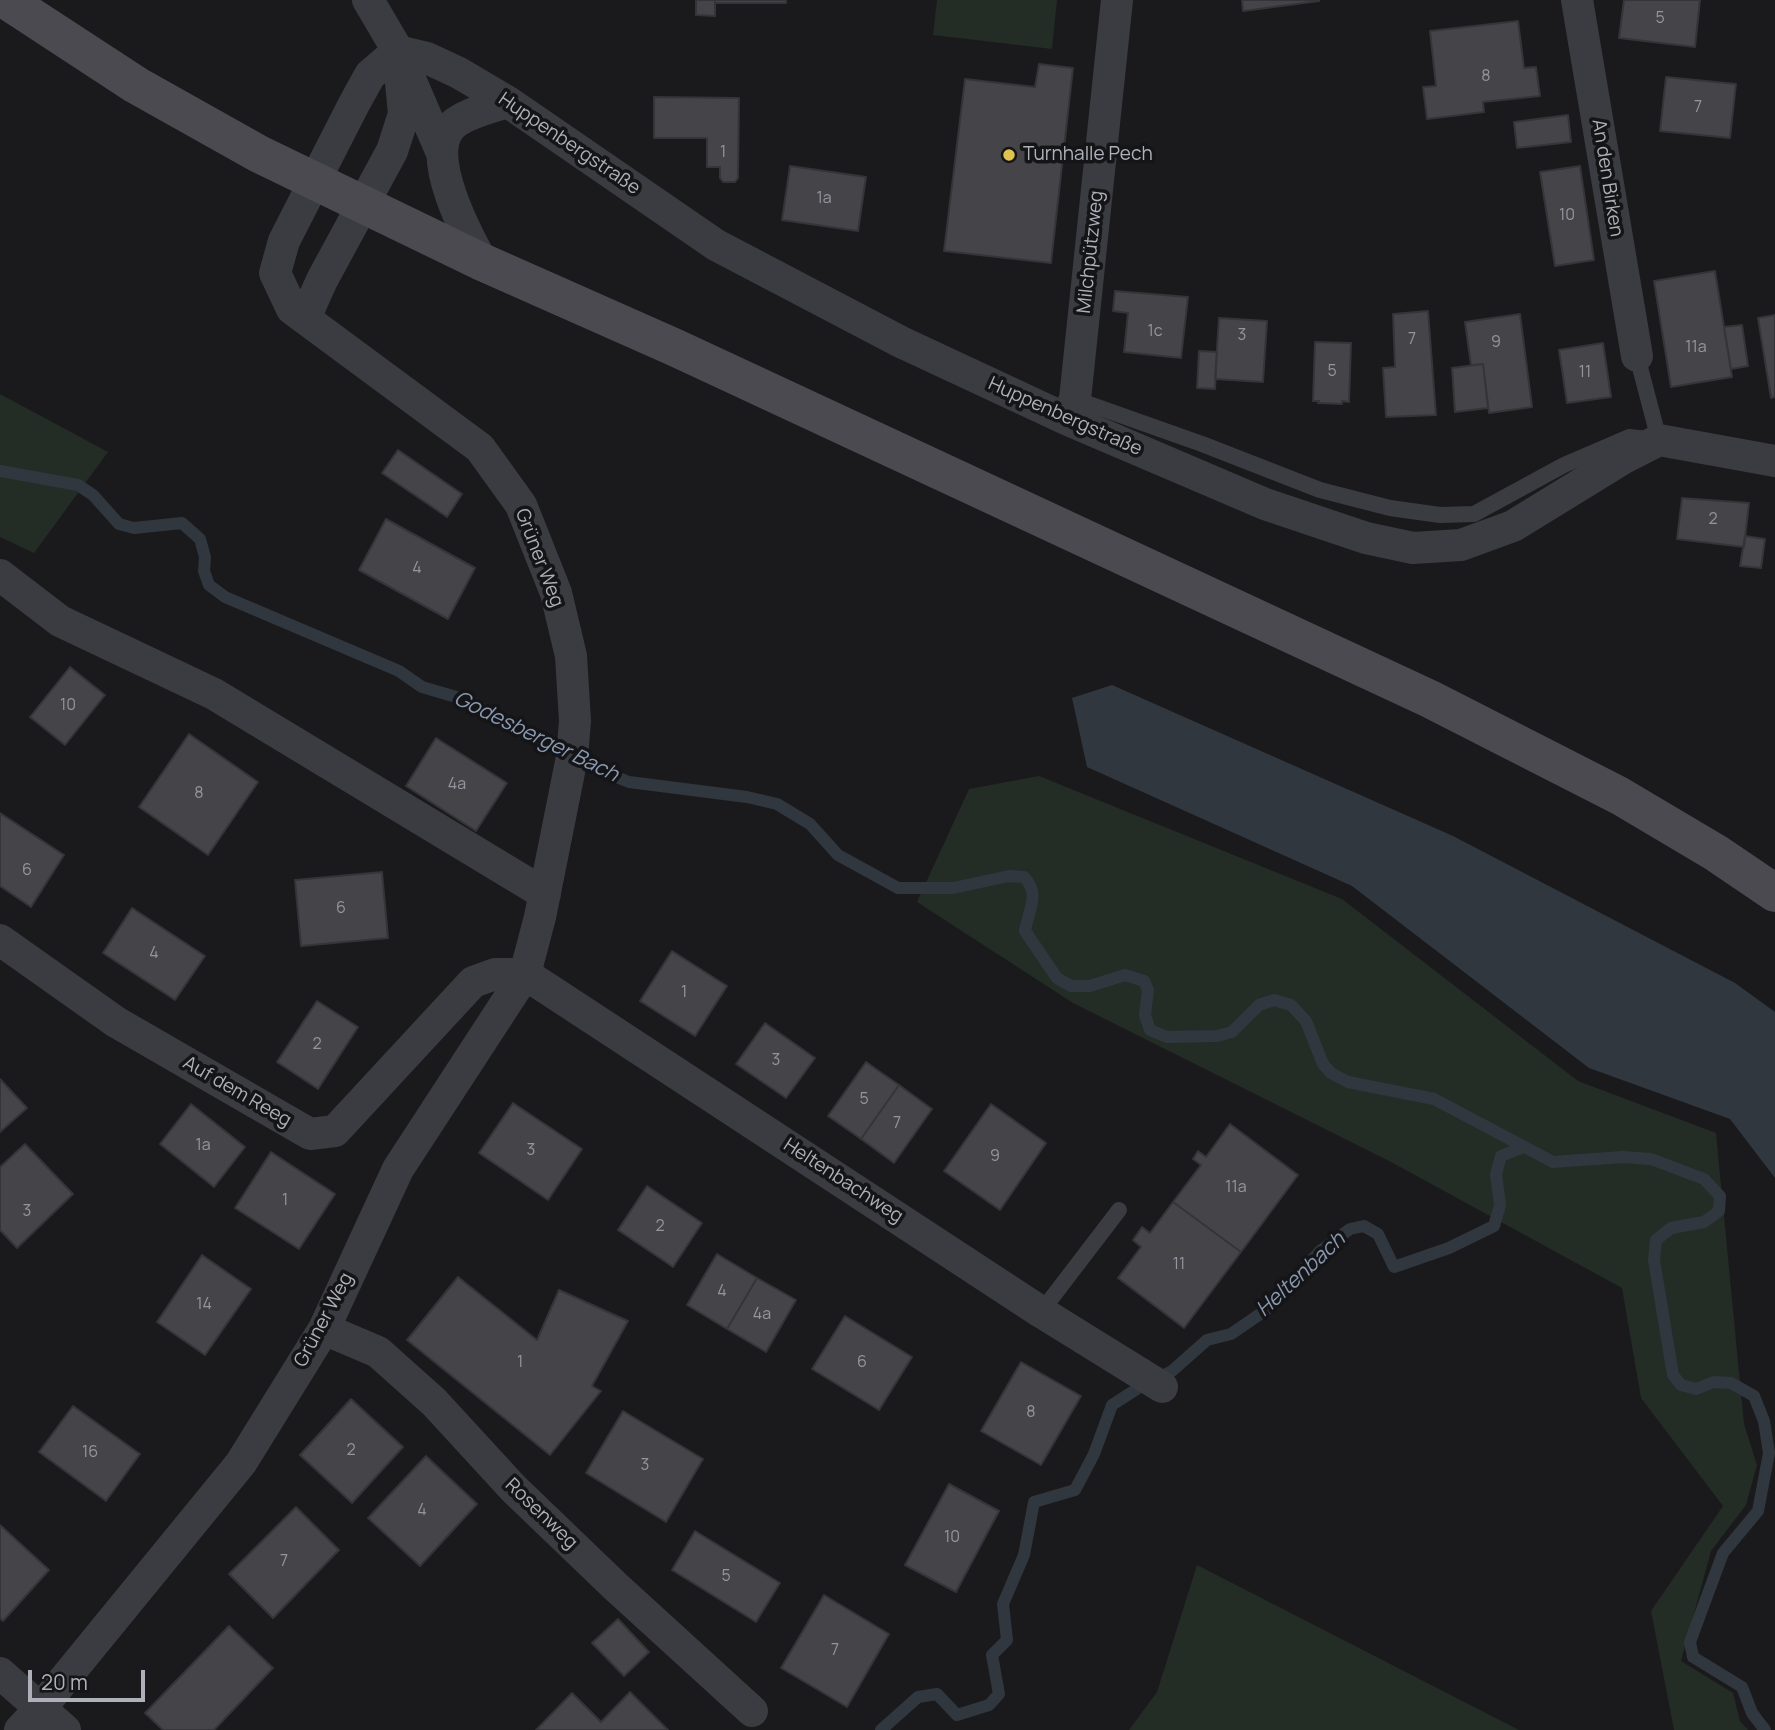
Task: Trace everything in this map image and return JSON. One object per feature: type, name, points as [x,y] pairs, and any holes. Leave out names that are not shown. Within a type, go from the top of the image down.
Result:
[{"type":"main road","points":[[6,0],[136,85],[314,182],[1430,699],[1620,796],[1716,853],[1775,893]]},
{"type":"street","points":[[368,0],[398,51],[441,151],[461,224],[482,262]]},
{"type":"street","name":"Milchpützweg","points":[[1070,409],[1118,0]]},
{"type":"street","name":"An den Birken","points":[[1577,0],[1637,356]]},
{"type":"street","name":"Grüner Weg","points":[[30,1720],[241,1463],[324,1329],[398,1169],[525,974],[545,894],[572,757],[575,721],[570,656],[556,593],[521,505],[480,448],[292,309],[275,273],[284,241],[370,75],[398,51]]},
{"type":"street","points":[[305,318],[392,151],[404,114],[398,51]]},
{"type":"street","name":"Huppenbergstraße","points":[[398,51],[427,58],[459,73],[508,102],[716,245],[901,342],[1070,409],[1265,504],[1366,538],[1413,548],[1461,545],[1513,526],[1622,459],[1659,440]]},
{"type":"street","points":[[441,151],[450,128],[470,115],[508,102]]},
{"type":"street","points":[[1659,440],[1775,461]]},
{"type":"street","points":[[0,575],[60,621],[214,694],[545,894]]},
{"type":"street","name":"Auf dem Reeg","points":[[0,940],[116,1022],[310,1134],[335,1131],[473,982],[495,974],[525,974]]},
{"type":"street","name":"Heltenbachweg","points":[[525,974],[1041,1312],[1151,1380]]},
{"type":"street","name":"Rosenweg","points":[[324,1329],[377,1352],[415,1385],[541,1515],[752,1711]]},
{"type":"street","points":[[0,1673],[30,1720],[65,1730]]},
{"type":"lane","points":[[1637,356],[1659,440]]},
{"type":"lane","points":[[1041,1312],[1119,1210]]},
{"type":"shaded area","points":[[937,0],[1057,0],[1052,49],[933,35]]},
{"type":"shaded area","points":[[0,394],[108,452],[34,553],[0,537]]},
{"type":"shaded area","points":[[1112,685],[1453,836],[1735,983],[1775,1012],[1775,1178],[1730,1119],[1589,1068],[1352,886],[1087,767],[1072,698]]},
{"type":"shaded area","points":[[1039,776],[1342,899],[1578,1081],[1716,1133],[1744,1424],[1757,1465],[1746,1505],[1711,1551],[1681,1661],[1733,1693],[1740,1721],[1748,1730],[1674,1730],[1651,1611],[1723,1506],[1641,1398],[1622,1288],[1391,1162],[1073,1003],[917,902],[969,789]]},
{"type":"shaded area","points":[[1197,1565],[1519,1730],[1129,1730],[1157,1692]]},
{"type":"building","points":[[696,0],[715,0],[715,16],[696,15]]},
{"type":"building","points":[[715,0],[786,0],[786,3],[715,3]]},
{"type":"building","points":[[1242,0],[1318,0],[1319,1],[1243,11]]},
{"type":"building","points":[[1624,0],[1700,0],[1695,47],[1619,38]]},
{"type":"building","points":[[1518,21],[1524,68],[1536,67],[1540,96],[1483,102],[1484,112],[1427,119],[1423,87],[1436,86],[1430,31]]},
{"type":"building","name":"Turnhalle Pech","points":[[1039,64],[1073,68],[1051,263],[944,251],[965,79],[1035,87]]},
{"type":"building","points":[[1666,77],[1736,84],[1730,138],[1660,131]]},
{"type":"building","points":[[654,97],[739,98],[738,178],[735,182],[723,182],[720,178],[720,167],[707,167],[707,138],[654,138]]},
{"type":"building","points":[[1568,115],[1571,142],[1517,148],[1514,122]]},
{"type":"building","points":[[790,166],[866,177],[858,231],[782,220]]},
{"type":"building","points":[[1580,166],[1594,260],[1555,266],[1540,172]]},
{"type":"building","points":[[1715,271],[1732,377],[1671,387],[1654,281]]},
{"type":"building","points":[[1115,291],[1188,297],[1181,358],[1124,352],[1128,313],[1113,311]]},
{"type":"building","points":[[1428,311],[1436,415],[1386,417],[1383,368],[1395,367],[1393,314]]},
{"type":"building","points":[[1520,314],[1532,407],[1489,413],[1483,364],[1471,365],[1465,322]]},
{"type":"building","points":[[1775,315],[1775,397],[1771,398],[1758,318]]},
{"type":"building","points":[[1219,318],[1267,321],[1263,382],[1215,379]]},
{"type":"building","points":[[1742,325],[1748,366],[1731,369],[1724,327]]},
{"type":"building","points":[[1315,342],[1351,343],[1349,402],[1342,401],[1342,404],[1313,401]]},
{"type":"building","points":[[1603,343],[1611,397],[1567,403],[1559,350]]},
{"type":"building","points":[[1199,351],[1217,352],[1215,389],[1197,388]]},
{"type":"building","points":[[1483,364],[1488,408],[1455,412],[1452,368]]},
{"type":"building","points":[[398,450],[462,494],[447,517],[382,473]]},
{"type":"building","points":[[1682,498],[1749,503],[1744,547],[1677,539]]},
{"type":"building","points":[[386,519],[475,568],[448,619],[359,570]]},
{"type":"building","points":[[1745,536],[1765,539],[1761,568],[1740,566]]},
{"type":"building","points":[[70,667],[105,695],[65,745],[30,717]]},
{"type":"building","points":[[189,734],[258,782],[208,855],[139,807]]},
{"type":"building","points":[[436,738],[507,783],[476,831],[406,786]]},
{"type":"building","points":[[0,813],[64,855],[31,907],[0,886]]},
{"type":"building","points":[[382,872],[388,938],[301,946],[295,880]]},
{"type":"building","points":[[132,908],[205,956],[175,1000],[103,953]]},
{"type":"building","points":[[672,951],[727,986],[695,1036],[640,1001]]},
{"type":"building","points":[[317,1001],[358,1027],[318,1089],[277,1062]]},
{"type":"building","points":[[765,1023],[815,1058],[786,1098],[736,1064]]},
{"type":"building","points":[[866,1062],[899,1085],[861,1139],[828,1116]]},
{"type":"building","points":[[0,1079],[27,1108],[0,1132]]},
{"type":"building","points":[[899,1085],[932,1109],[894,1163],[861,1139]]},
{"type":"building","points":[[513,1103],[582,1149],[548,1200],[479,1153]]},
{"type":"building","points":[[191,1104],[245,1147],[214,1187],[160,1144]]},
{"type":"building","points":[[991,1104],[1046,1143],[1000,1210],[944,1171]]},
{"type":"building","points":[[1230,1124],[1298,1175],[1241,1252],[1173,1202],[1201,1165],[1193,1159],[1198,1151],[1206,1157]]},
{"type":"building","points":[[25,1144],[73,1194],[17,1248],[0,1230],[0,1167]]},
{"type":"building","points":[[271,1152],[335,1194],[299,1249],[235,1208]]},
{"type":"building","points":[[647,1186],[702,1223],[673,1267],[618,1230]]},
{"type":"building","points":[[1173,1202],[1241,1252],[1184,1328],[1118,1278],[1141,1247],[1133,1240],[1142,1227],[1150,1233]]},
{"type":"building","points":[[717,1254],[757,1278],[727,1329],[687,1305]]},
{"type":"building","points":[[202,1255],[251,1289],[205,1355],[157,1322]]},
{"type":"building","points":[[458,1277],[537,1340],[559,1290],[628,1321],[592,1386],[601,1391],[550,1455],[407,1340]]},
{"type":"building","points":[[757,1278],[796,1300],[766,1352],[727,1329]]},
{"type":"building","points":[[845,1316],[912,1357],[879,1410],[812,1369]]},
{"type":"building","points":[[1021,1362],[1081,1396],[1041,1465],[981,1431]]},
{"type":"building","points":[[351,1399],[403,1447],[352,1503],[300,1455]]},
{"type":"building","points":[[73,1406],[140,1454],[106,1501],[39,1452]]},
{"type":"building","points":[[623,1411],[703,1459],[666,1522],[586,1473]]},
{"type":"building","points":[[426,1456],[477,1504],[420,1566],[368,1518]]},
{"type":"building","points":[[949,1484],[999,1511],[956,1592],[905,1565]]},
{"type":"building","points":[[296,1507],[339,1550],[273,1618],[229,1574]]},
{"type":"building","points":[[0,1525],[49,1570],[3,1621],[0,1618]]},
{"type":"building","points":[[695,1531],[780,1583],[756,1622],[672,1570]]},
{"type":"building","points":[[824,1595],[889,1634],[847,1707],[781,1668]]},
{"type":"building","points":[[618,1619],[649,1652],[624,1676],[592,1643]]},
{"type":"building","points":[[229,1626],[273,1668],[214,1730],[163,1730],[145,1713]]},
{"type":"building","points":[[630,1692],[668,1730],[536,1730],[572,1693],[601,1722]]},
{"type":"waterway","name":"Godesberger Bach","points":[[0,471],[78,485],[93,495],[119,524],[134,528],[182,523],[200,539],[205,557],[204,571],[209,585],[225,597],[399,671],[422,687],[470,701],[507,725],[595,769],[629,782],[747,797],[777,804],[810,824],[838,855],[898,888],[953,888],[1009,876],[1024,877],[1033,896],[1025,931],[1057,978],[1071,986],[1090,986],[1125,975],[1144,981],[1148,990],[1145,1015],[1150,1030],[1167,1037],[1217,1036],[1232,1032],[1259,1005],[1274,1000],[1291,1005],[1306,1021],[1323,1064],[1331,1073],[1348,1082],[1434,1099],[1553,1162],[1623,1157],[1651,1159],[1704,1179],[1720,1196],[1719,1211],[1704,1222],[1671,1228],[1656,1240],[1654,1260],[1673,1375],[1681,1385],[1696,1389],[1714,1382],[1731,1383],[1754,1396],[1764,1421],[1769,1453],[1758,1511],[1723,1553],[1690,1642],[1693,1657],[1742,1687],[1752,1713],[1765,1730]]},
{"type":"waterway","name":"Heltenbach","points":[[881,1730],[918,1697],[937,1694],[957,1715],[989,1705],[999,1694],[992,1655],[1007,1640],[1003,1604],[1024,1555],[1034,1502],[1075,1490],[1094,1454],[1112,1405],[1172,1371],[1207,1340],[1231,1334],[1266,1310],[1320,1251],[1350,1229],[1364,1226],[1378,1234],[1394,1267],[1449,1248],[1494,1226],[1500,1205],[1496,1174],[1501,1156],[1524,1147]]},
{"type":"place","name":"Turnhalle Pech","points":[[1009,155]]}]
